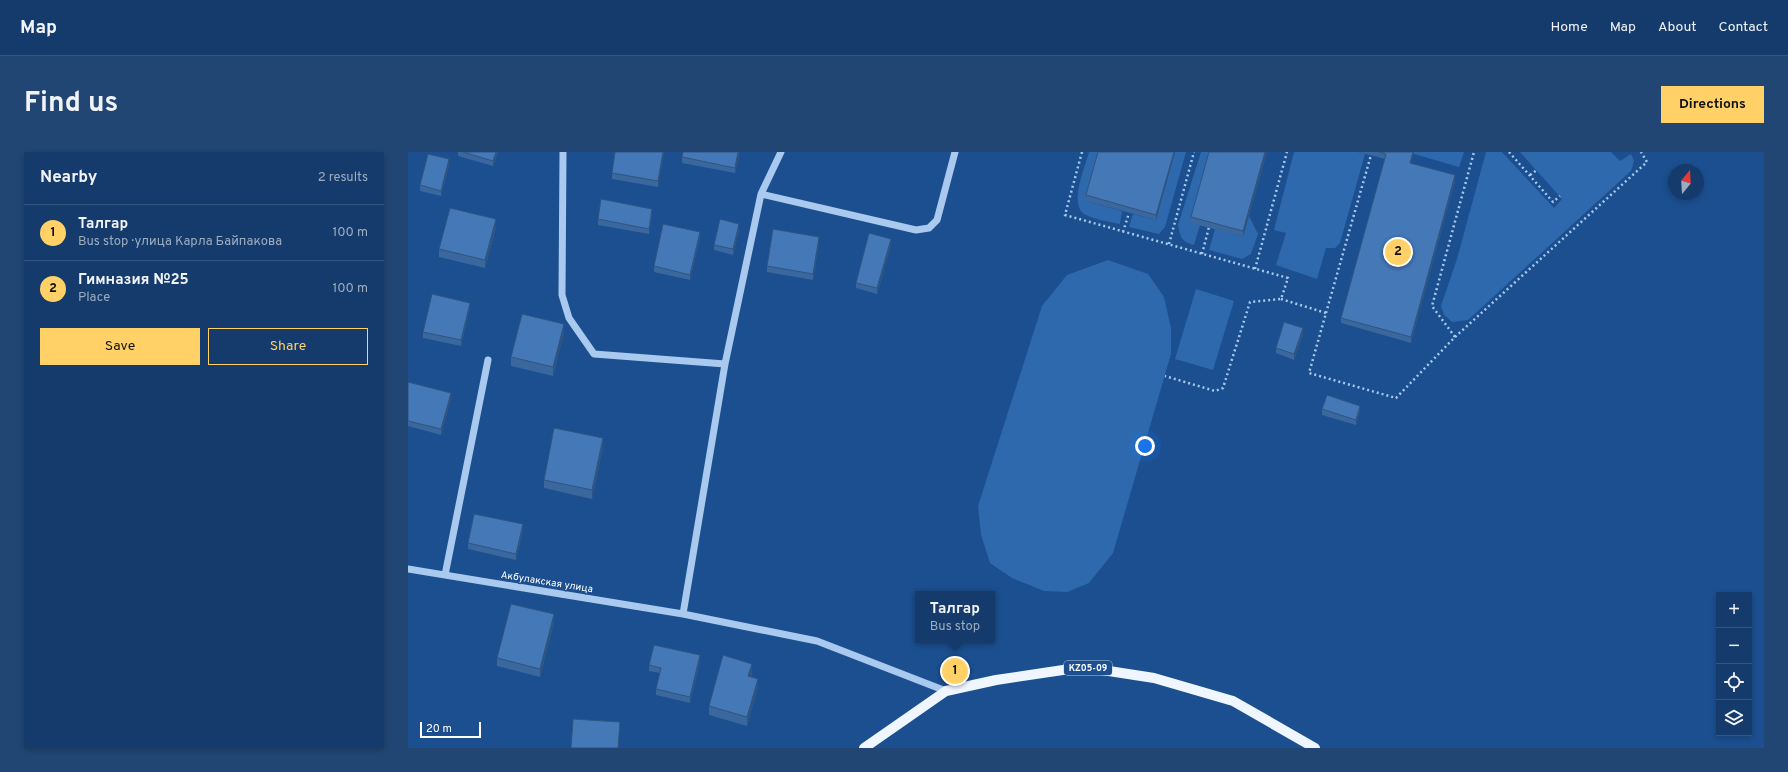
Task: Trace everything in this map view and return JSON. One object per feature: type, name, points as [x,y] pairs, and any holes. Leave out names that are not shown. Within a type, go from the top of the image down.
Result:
[{"type":"main road","name":"KZ05-09","points":[[864,748],[946,691],[996,680],[1082,667],[1154,678],[1233,701],[1315,748]]},
{"type":"street","points":[[563,152],[562,295],[569,318],[594,354],[725,364]]},
{"type":"street","points":[[683,614],[725,364],[761,194],[781,152]]},
{"type":"street","points":[[761,194],[916,230],[929,228],[936,220],[955,152]]},
{"type":"street","points":[[446,575],[488,360]]},
{"type":"street","name":"Акбулакская улица","points":[[408,569],[683,614],[817,641],[946,691]]},
{"type":"path","points":[[1082,152],[1065,215],[1288,278],[1281,299]]},
{"type":"path","points":[[1169,244],[1194,152]]},
{"type":"path","points":[[1255,269],[1287,152]]},
{"type":"path","points":[[1455,337],[1432,306],[1474,152]]},
{"type":"path","points":[[1509,152],[1553,202],[1560,196]]},
{"type":"path","points":[[1371,155],[1309,373],[1396,398],[1455,337],[1648,162],[1641,152]]},
{"type":"path","points":[[1530,175],[1537,170]]},
{"type":"path","points":[[1123,232],[1129,213]]},
{"type":"path","points":[[1202,254],[1209,228]]},
{"type":"path","points":[[1165,376],[1214,391],[1223,388],[1250,302],[1281,299],[1326,313]]},
{"type":"shaded area","points":[[1089,152],[1099,152],[1086,201],[1122,211],[1120,224],[1101,220],[1084,214],[1080,209],[1078,202],[1079,185]]},
{"type":"shaded area","points":[[1175,152],[1186,152],[1165,227],[1159,234],[1129,227],[1133,214],[1156,220]]},
{"type":"shaded area","points":[[1201,152],[1210,152],[1200,225],[1194,245],[1184,241],[1178,225]]},
{"type":"shaded area","points":[[1294,152],[1358,152],[1365,154],[1340,243],[1335,248],[1326,248],[1317,279],[1276,265],[1286,233],[1274,230]]},
{"type":"shaded area","points":[[1414,152],[1464,152],[1459,167],[1414,154]]},
{"type":"shaded area","points":[[1486,152],[1502,152],[1554,208],[1562,199],[1520,152],[1611,152],[1620,161],[1631,154],[1634,161],[1631,171],[1468,320],[1452,322],[1444,315],[1441,306],[1457,259]]},
{"type":"shaded area","points":[[1249,216],[1258,234],[1251,254],[1242,259],[1209,250],[1215,229],[1243,237]]},
{"type":"shaded area","points":[[1108,260],[1148,274],[1164,297],[1171,328],[1171,354],[1113,553],[1089,583],[1067,592],[1044,591],[1012,578],[990,563],[981,535],[978,506],[1042,306],[1067,275]]},
{"type":"shaded area","points":[[1196,289],[1234,301],[1213,370],[1175,359]]},
{"type":"building","points":[[463,152],[496,152],[493,161]]},
{"type":"building","points":[[615,152],[663,152],[658,181],[612,173]]},
{"type":"building","points":[[683,152],[738,152],[735,168],[682,157]]},
{"type":"building","points":[[1098,152],[1174,152],[1156,215],[1086,195]]},
{"type":"building","points":[[1209,152],[1265,152],[1243,231],[1191,217]]},
{"type":"building","points":[[1379,152],[1413,152],[1410,163],[1455,175],[1411,337],[1341,318],[1386,154]]},
{"type":"building","points":[[428,154],[449,159],[441,191],[420,185]]},
{"type":"building","points":[[601,199],[652,209],[649,229],[598,219]]},
{"type":"building","points":[[450,208],[496,219],[485,260],[439,249]]},
{"type":"building","points":[[720,219],[739,224],[733,249],[714,245]]},
{"type":"building","points":[[663,224],[700,232],[690,275],[654,266]]},
{"type":"building","points":[[773,229],[819,237],[813,274],[767,266]]},
{"type":"building","points":[[869,233],[891,239],[877,288],[856,283]]},
{"type":"building","points":[[432,294],[470,303],[461,340],[423,332]]},
{"type":"building","points":[[522,314],[564,324],[553,367],[511,357]]},
{"type":"building","points":[[1284,322],[1303,328],[1294,354],[1276,348]]},
{"type":"building","points":[[408,382],[451,393],[441,429],[408,421]]},
{"type":"building","points":[[1327,395],[1360,406],[1356,420],[1322,409]]},
{"type":"building","points":[[554,428],[603,438],[592,490],[544,480]]},
{"type":"building","points":[[474,514],[523,524],[516,554],[468,543]]},
{"type":"building","points":[[511,604],[554,614],[540,669],[497,658]]},
{"type":"building","points":[[654,645],[700,655],[690,697],[656,689],[661,668],[649,665]]},
{"type":"building","points":[[723,655],[752,664],[748,676],[758,679],[747,717],[709,706]]},
{"type":"building","points":[[573,719],[620,722],[618,748],[571,748]]},
{"type":"place","name":"Гимназия №25","points":[[1398,252]]},
{"type":"place","name":"Талгар","points":[[955,671]]}]
